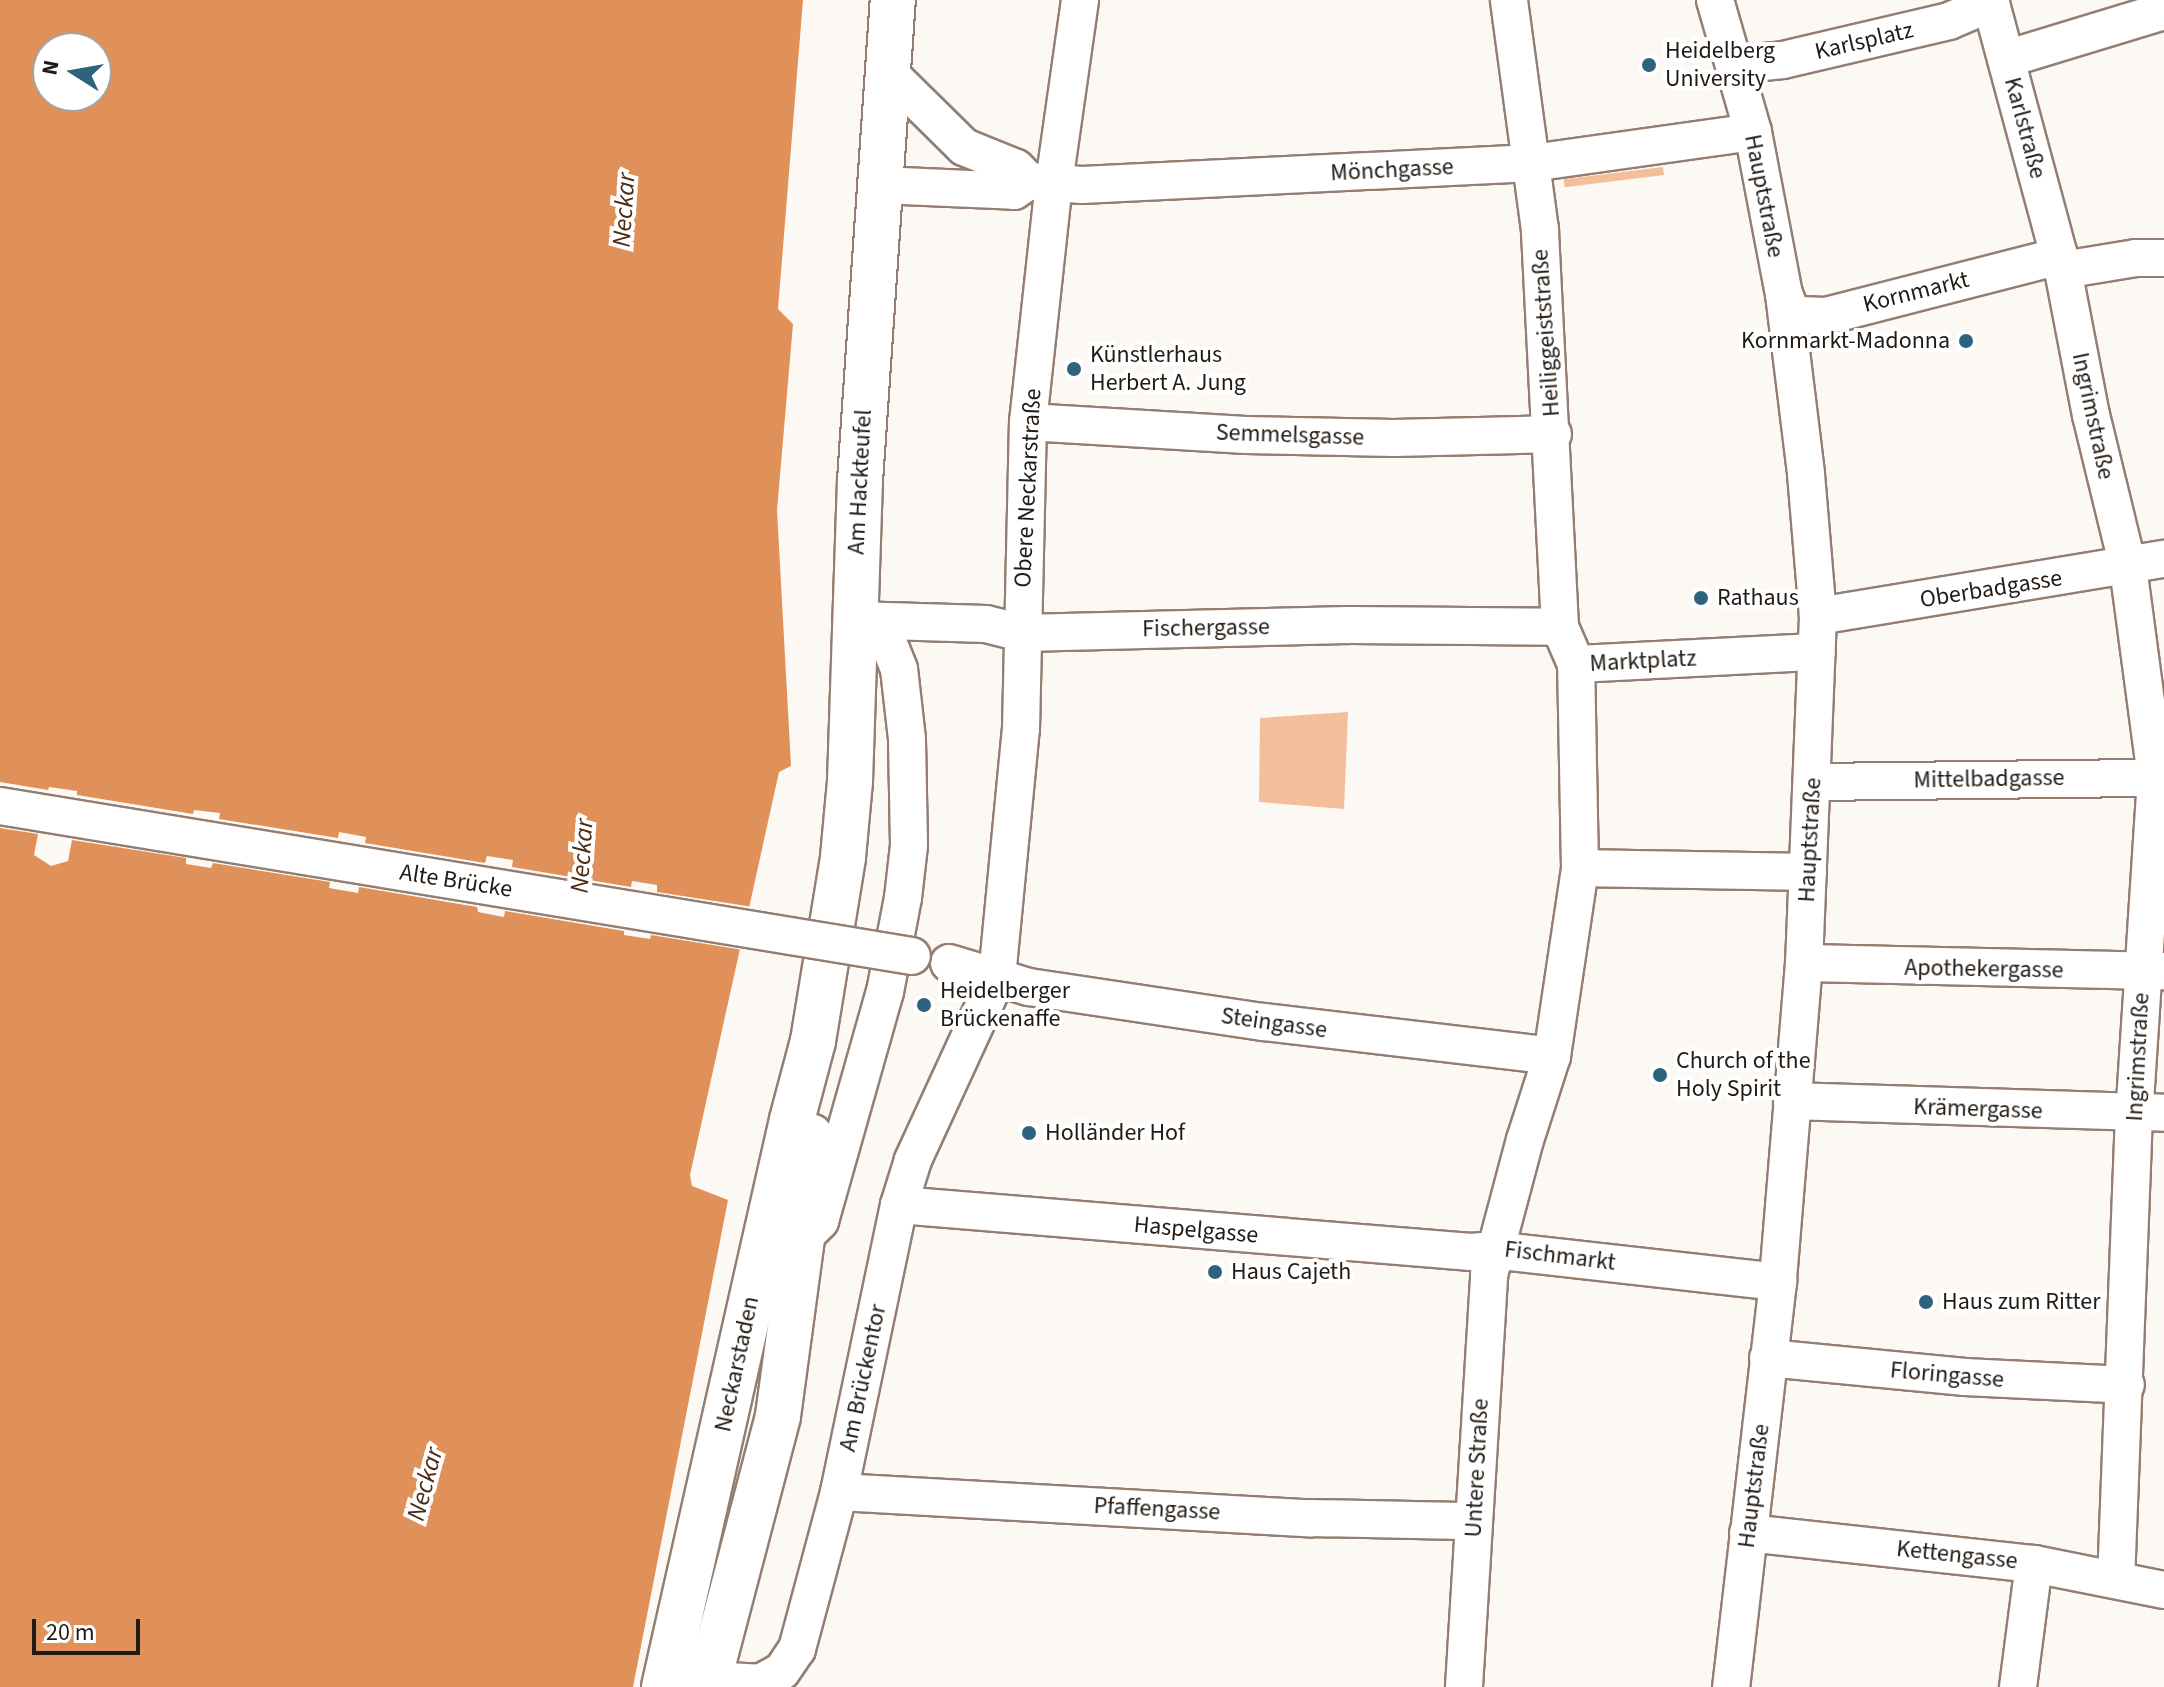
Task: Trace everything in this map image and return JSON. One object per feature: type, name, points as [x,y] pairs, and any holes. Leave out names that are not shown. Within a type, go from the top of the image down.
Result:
[{"type":"main road","name":"Am Hackteufel","points":[[826,964],[848,806],[854,620],[893,0]]},
{"type":"main road","name":"Neckarstaden","points":[[687,1679],[788,1135],[813,1041],[826,964]]},
{"type":"main road","name":"Neckarstaden","points":[[687,1679],[778,1416],[802,1238],[812,1129],[813,1041]]},
{"type":"street","name":"Obere Neckarstraße","points":[[1013,982],[1028,422],[1041,182],[1080,0]]},
{"type":"street","name":"Heiliggeiststraße","points":[[1509,0],[1532,163],[1553,434],[1560,627],[1576,664]]},
{"type":"street","name":"Hauptstraße","points":[[1715,0],[1753,132],[1784,294],[1806,474],[1818,616],[1814,782],[1804,963],[1778,1282],[1731,1687]]},
{"type":"street","name":"Karlsplatz","points":[[1734,65],[1783,60],[1949,21],[1990,2]]},
{"type":"street","name":"Karlstraße","points":[[1990,2],[2061,263]]},
{"type":"street","points":[[2006,59],[2164,11]]},
{"type":"street","points":[[888,72],[964,147],[1016,168],[1041,182]]},
{"type":"street","name":"Mönchgasse","points":[[879,185],[1014,191],[1041,182],[1082,185],[1532,163],[1753,132]]},
{"type":"street","points":[[2061,263],[2164,258]]},
{"type":"street","name":"Kornmarkt","points":[[1784,294],[1790,309],[1798,315],[1826,316],[2061,263]]},
{"type":"street","name":"Ingrimstraße","points":[[2061,263],[2091,415],[2128,567],[2160,778],[2149,1113],[2126,1385],[2116,1580]]},
{"type":"street","name":"Semmelsgasse","points":[[1028,422],[1246,435],[1394,438],[1553,434]]},
{"type":"street","name":"Oberbadgasse","points":[[1818,616],[2164,559]]},
{"type":"street","points":[[802,1238],[820,1221],[885,992],[903,898],[909,845],[907,739],[899,669],[888,642],[880,633],[854,620]]},
{"type":"street","name":"Fischergasse","points":[[854,620],[986,624],[1023,633],[1351,625],[1560,627]]},
{"type":"street","name":"Marktplatz","points":[[1552,1056],[1580,868],[1576,664],[1817,652]]},
{"type":"street","name":"Mittelbadgasse","points":[[1814,782],[2160,778]]},
{"type":"street","name":"Alte Brücke","points":[[0,806],[912,956]]},
{"type":"street","points":[[1580,868],[1808,872]]},
{"type":"street","points":[[949,963],[1013,982]]},
{"type":"street","name":"Apothekergasse","points":[[1804,963],[2153,972]]},
{"type":"street","name":"Am Brückentor","points":[[687,1679],[762,1685],[782,1671],[797,1649],[839,1492],[899,1205],[913,1160],[968,1043],[1013,982]]},
{"type":"street","name":"Steingasse","points":[[1013,982],[1264,1022],[1552,1056]]},
{"type":"street","name":"Fischmarkt","points":[[1552,1056],[1482,1251],[1778,1282]]},
{"type":"street","name":"Krämergasse","points":[[1792,1101],[2149,1113]]},
{"type":"street","name":"Haspelgasse","points":[[899,1205],[1482,1251]]},
{"type":"street","name":"Untere Straße","points":[[1464,1687],[1474,1521],[1490,1369],[1482,1251]]},
{"type":"street","name":"Floringasse","points":[[1768,1358],[1965,1377],[2126,1385]]},
{"type":"street","name":"Pfaffengasse","points":[[839,1492],[1311,1518],[1474,1521]]},
{"type":"street","name":"Kettengasse","points":[[1748,1533],[2022,1562],[2164,1590]]},
{"type":"street","points":[[2018,1687],[2022,1562]]},
{"type":"shaded area","points":[[1663,167],[1664,175],[1565,187],[1564,179]]},
{"type":"shaded area","points":[[1348,712],[1344,809],[1259,802],[1260,718]]},
{"type":"water","name":"Neckar","points":[[0,0],[803,0],[778,309],[793,324],[777,510],[791,766],[779,772],[690,1175],[692,1186],[728,1200],[633,1687],[0,1687]]},
{"type":"pier","points":[[0,782],[77,791],[77,795],[193,814],[194,810],[220,813],[219,819],[338,838],[339,832],[366,837],[365,843],[485,863],[487,856],[513,860],[512,867],[631,887],[632,881],[657,885],[657,892],[753,907],[743,950],[651,935],[650,939],[624,935],[624,931],[505,911],[504,917],[478,912],[477,907],[359,887],[358,893],[329,888],[330,882],[213,863],[211,868],[186,864],[186,858],[72,840],[68,861],[51,866],[34,855],[38,834],[0,828]]},
{"type":"place","name":"Heidelberg University","points":[[1649,65]]},
{"type":"place","name":"Kornmarkt-Madonna","points":[[1966,341]]},
{"type":"place","name":"Künstlerhaus Herbert A. Jung","points":[[1074,369]]},
{"type":"place","name":"Rathaus","points":[[1701,598]]},
{"type":"place","name":"Heidelberger Brückenaffe","points":[[924,1005]]},
{"type":"place","name":"Church of the Holy Spirit","points":[[1660,1075]]},
{"type":"place","name":"Holländer Hof","points":[[1029,1133]]},
{"type":"place","name":"Haus Cajeth","points":[[1215,1272]]},
{"type":"place","name":"Haus zum Ritter","points":[[1926,1302]]}]
